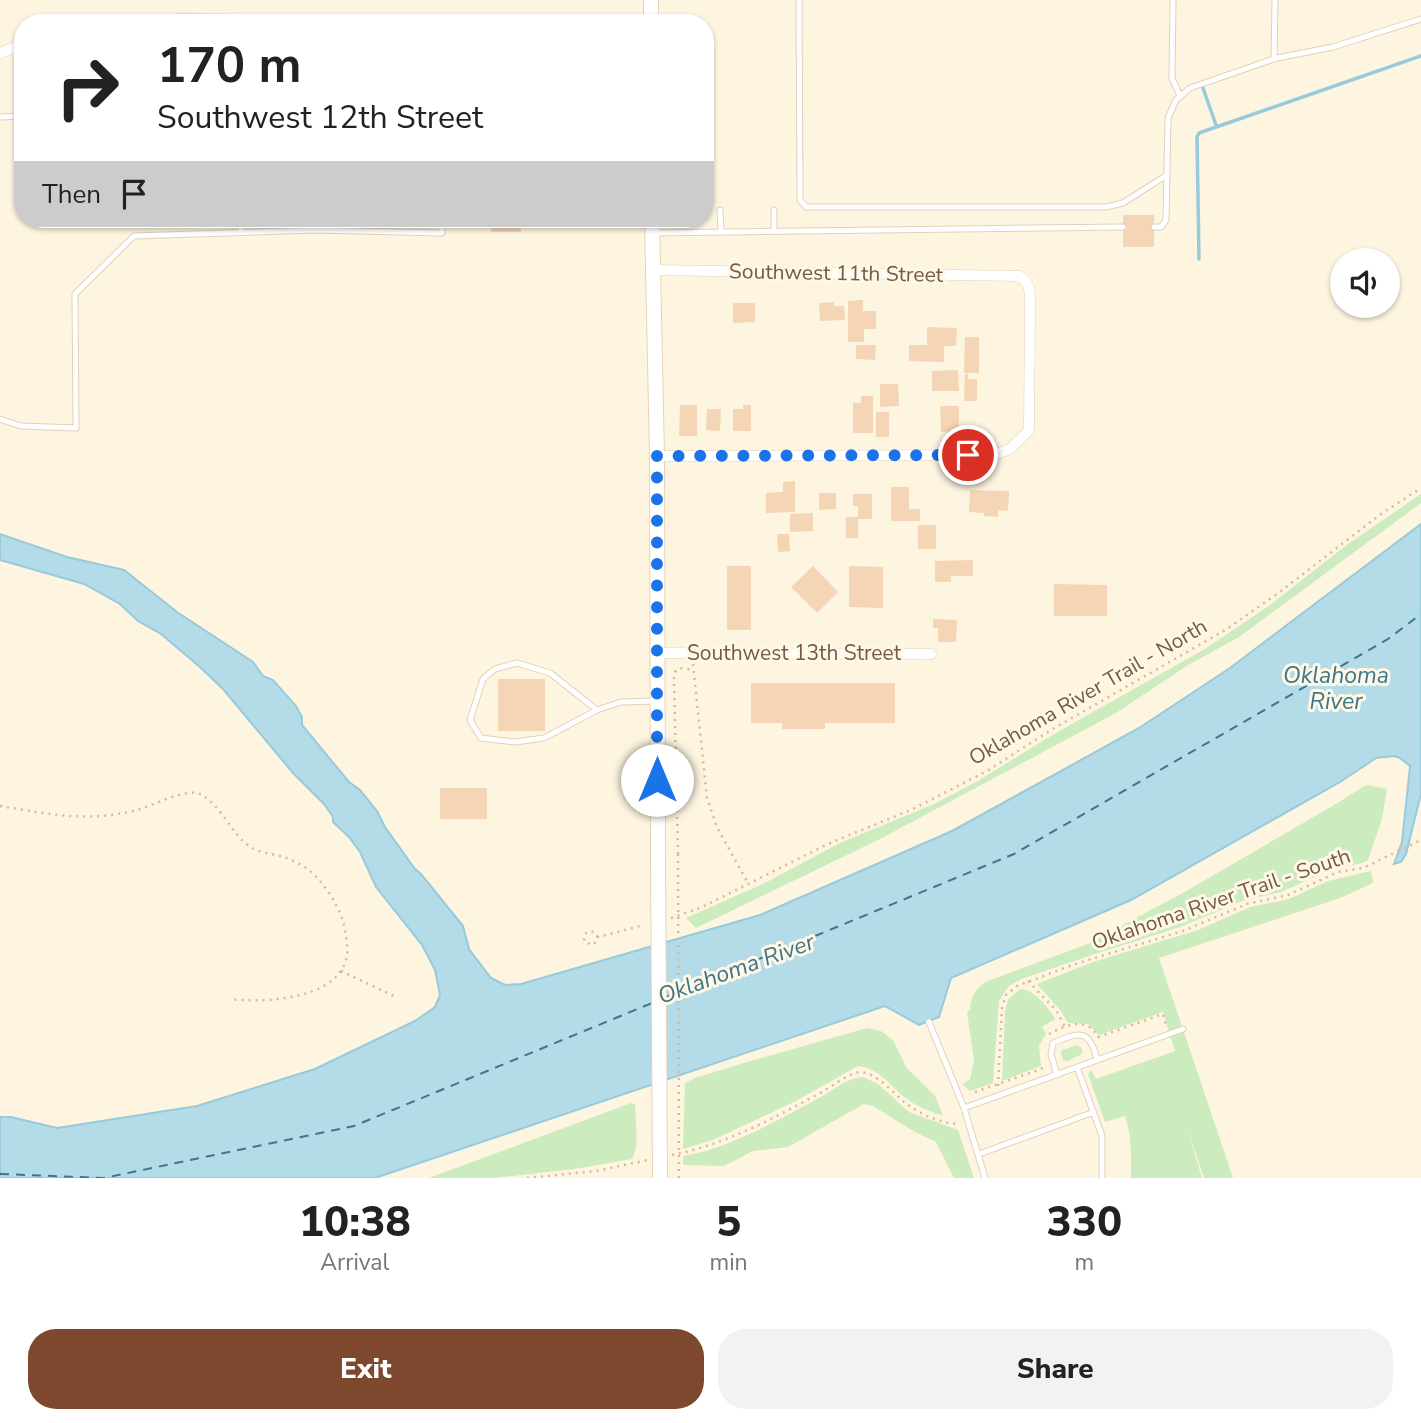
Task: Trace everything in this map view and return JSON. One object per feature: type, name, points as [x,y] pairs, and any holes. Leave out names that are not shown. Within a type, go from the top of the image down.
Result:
[{"type":"main road","points":[[652,228],[657,456],[660,1178]]},
{"type":"street","name":"Southwest 11th Street","points":[[652,270],[1019,276],[1026,279],[1030,287],[1030,430],[1010,449],[993,455],[657,456]]},
{"type":"street","name":"Southwest 13th Street","points":[[657,653],[931,654]]},
{"type":"lane","points":[[799,0],[800,201],[806,207],[1106,207],[1123,203],[1167,175]]},
{"type":"lane","points":[[1173,0],[1172,78],[1180,96]]},
{"type":"lane","points":[[1275,0],[1275,59]]},
{"type":"lane","points":[[1154,227],[1161,227],[1166,220],[1168,118],[1176,100],[1190,88],[1275,59],[1333,47],[1421,19]]},
{"type":"lane","points":[[720,210],[721,230]]},
{"type":"lane","points":[[774,210],[774,230]]},
{"type":"lane","points":[[686,228],[774,230],[1123,227]]},
{"type":"lane","points":[[241,228],[241,232]]},
{"type":"lane","points":[[0,419],[21,426],[76,428],[75,294],[134,236],[316,230],[442,233],[442,228]]},
{"type":"lane","points":[[597,710],[550,673],[517,663],[495,669],[483,679],[470,720],[481,738],[514,742],[544,738],[597,710],[621,702],[657,701]]},
{"type":"lane","points":[[929,1022],[964,1108],[985,1178]]},
{"type":"lane","points":[[964,1108],[1183,1028]]},
{"type":"lane","points":[[1057,1075],[1051,1048],[1053,1043],[1076,1034],[1091,1041],[1097,1060]]},
{"type":"lane","points":[[1077,1067],[1102,1136],[1102,1178]]},
{"type":"lane","points":[[979,1154],[1094,1112]]},
{"type":"path","name":"Oklahoma River Trail - North","points":[[669,918],[700,908],[818,848],[913,809],[963,784],[1058,726],[1189,653],[1250,614],[1381,514],[1421,488]]},
{"type":"path","points":[[692,652],[707,798],[717,827],[749,885]]},
{"type":"path","points":[[679,1178],[678,854],[674,678],[675,672],[680,668],[694,670]]},
{"type":"path","points":[[0,806],[86,818],[136,810],[189,792],[201,794],[230,823],[246,844],[260,853],[289,859],[313,873],[337,904],[344,926],[348,946],[346,961],[341,971],[318,989],[277,1000],[255,1002],[230,999]]},
{"type":"path","name":"Oklahoma River Trail - South","points":[[998,1097],[1003,1001],[1011,990],[1028,981],[1183,931],[1247,904],[1287,895],[1338,872],[1365,867],[1421,840]]},
{"type":"path","points":[[598,937],[643,925]]},
{"type":"path","points":[[341,971],[396,997]]},
{"type":"path","points":[[1028,981],[1056,1010],[1069,1037]]},
{"type":"path","points":[[667,1157],[701,1149],[726,1139],[859,1072],[871,1075],[909,1106],[922,1113],[956,1124],[969,1124]]},
{"type":"path","points":[[527,1178],[596,1171],[655,1159]]},
{"type":"green space","points":[[1421,494],[1421,503],[1239,637],[1188,665],[1116,713],[882,838],[696,928],[686,918],[765,883],[840,843],[934,804],[978,781],[1054,734],[1205,649],[1270,605],[1348,544]]},
{"type":"green space","points":[[1366,785],[1387,789],[1382,819],[1368,860],[1332,869],[1281,892],[1245,900],[1180,927],[1021,979],[1009,986],[999,1001],[993,1083],[970,1091],[962,1084],[970,1080],[974,1060],[967,1012],[974,994],[985,982],[1088,944],[1188,890]]},
{"type":"green space","points":[[1371,871],[1373,883],[1340,898],[1159,958],[1233,1178],[1204,1178],[1187,1128],[1202,1178],[1131,1178],[1130,1139],[1125,1116],[1105,1122],[1088,1074],[1091,1070],[1096,1079],[1175,1051],[1163,1012],[1099,1035],[1088,1024],[1068,1023],[1037,984],[1093,962],[1198,930],[1250,907],[1289,899],[1328,881]]},
{"type":"green space","points":[[1020,989],[1036,996],[1055,1019],[1042,1027],[1046,1034],[1039,1046],[1041,1066],[1002,1081],[1005,1011],[1008,1000]]},
{"type":"green space","points":[[867,1028],[881,1031],[893,1040],[906,1067],[935,1096],[943,1116],[912,1103],[877,1073],[858,1066],[796,1101],[713,1140],[683,1149],[685,1083],[740,1064]]},
{"type":"green space","points":[[1077,1045],[1082,1048],[1082,1054],[1068,1061],[1063,1060],[1062,1050]]},
{"type":"green space","points":[[863,1077],[878,1084],[909,1112],[958,1130],[974,1178],[954,1178],[936,1142],[873,1106],[864,1104],[788,1147],[753,1151],[724,1166],[683,1165],[683,1156],[718,1147],[753,1133],[845,1082]]},
{"type":"green space","points":[[631,1103],[635,1104],[636,1132],[632,1159],[494,1178],[429,1178]]},
{"type":"water","name":"Oklahoma River","points":[[1421,524],[1421,794],[1406,854],[1401,862],[1394,864],[1402,842],[1410,766],[1394,756],[1376,758],[1340,782],[1131,900],[951,978],[939,1017],[919,1025],[885,1006],[375,1178],[0,1178],[0,1117],[57,1128],[197,1106],[315,1069],[415,1021],[435,1007],[440,995],[435,970],[422,945],[376,887],[360,852],[333,822],[333,817],[324,804],[293,773],[223,689],[161,634],[138,621],[120,604],[84,584],[0,560],[0,534],[67,557],[124,570],[177,612],[253,662],[263,676],[273,680],[296,706],[302,717],[302,725],[377,811],[415,869],[463,926],[469,949],[491,978],[505,985],[521,984],[760,915],[952,831],[1139,728],[1230,668]]},
{"type":"building","points":[[1123,215],[1154,215],[1154,247],[1123,247]]},
{"type":"building","points":[[491,228],[521,228],[521,232],[491,232]]},
{"type":"building","points":[[863,300],[863,311],[876,311],[876,329],[864,329],[864,342],[848,342],[848,301]]},
{"type":"building","points":[[834,302],[834,306],[844,306],[845,320],[820,321],[819,303]]},
{"type":"building","points":[[733,303],[755,303],[755,322],[733,323]]},
{"type":"building","points":[[927,327],[957,328],[956,346],[944,346],[944,362],[909,361],[909,345],[927,345]]},
{"type":"building","points":[[965,337],[979,337],[979,373],[964,373]]},
{"type":"building","points":[[856,345],[876,345],[875,360],[856,359]]},
{"type":"building","points":[[958,370],[959,391],[932,391],[932,371]]},
{"type":"building","points":[[965,374],[968,374],[968,379],[977,379],[977,401],[964,401]]},
{"type":"building","points":[[880,384],[898,384],[899,406],[880,407]]},
{"type":"building","points":[[861,396],[873,396],[873,433],[853,433],[853,403],[861,403]]},
{"type":"building","points":[[680,405],[697,405],[697,436],[679,436]]},
{"type":"building","points":[[743,405],[751,405],[751,431],[733,431],[733,409],[743,409]]},
{"type":"building","points":[[940,406],[959,406],[959,431],[941,432]]},
{"type":"building","points":[[707,409],[721,409],[720,431],[706,430]]},
{"type":"building","points":[[876,412],[889,412],[889,437],[876,437]]},
{"type":"building","points":[[795,481],[795,512],[766,513],[766,493],[783,492],[783,482]]},
{"type":"building","points":[[891,487],[909,487],[909,509],[920,509],[920,521],[891,521]]},
{"type":"building","points":[[970,490],[1009,491],[1008,511],[998,510],[998,517],[969,512]]},
{"type":"building","points":[[819,493],[836,493],[836,509],[819,510]]},
{"type":"building","points":[[853,494],[872,494],[872,519],[858,519],[858,538],[846,538],[846,517],[858,517],[858,506],[853,506]]},
{"type":"building","points":[[813,513],[813,531],[790,532],[790,514]]},
{"type":"building","points":[[918,525],[936,525],[936,549],[918,549]]},
{"type":"building","points":[[777,534],[789,534],[790,551],[778,552]]},
{"type":"building","points":[[973,560],[973,576],[951,576],[951,582],[935,582],[935,561]]},
{"type":"building","points":[[727,566],[751,566],[751,630],[727,630]]},
{"type":"building","points":[[813,566],[838,592],[817,613],[791,587]]},
{"type":"building","points":[[849,566],[883,567],[883,608],[849,607]]},
{"type":"building","points":[[1054,584],[1107,585],[1107,616],[1054,616]]},
{"type":"building","points":[[933,619],[957,620],[956,642],[938,642],[938,628],[933,628]]},
{"type":"building","points":[[498,679],[545,679],[545,731],[498,731]]},
{"type":"building","points":[[751,683],[895,683],[895,723],[825,723],[825,729],[782,729],[782,723],[751,723]]},
{"type":"building","points":[[440,788],[487,788],[487,819],[440,819]]},
{"type":"waterway","points":[[1199,259],[1199,133],[1421,56]]},
{"type":"waterway","points":[[1203,88],[1216,125]]},
{"type":"ferry route","points":[[667,997],[1014,854],[1388,639],[1421,614]]},
{"type":"ferry route","points":[[0,1174],[104,1178],[354,1126],[652,1003]]},
{"type":"route","points":[[657,780],[657,456],[968,455]]}]
